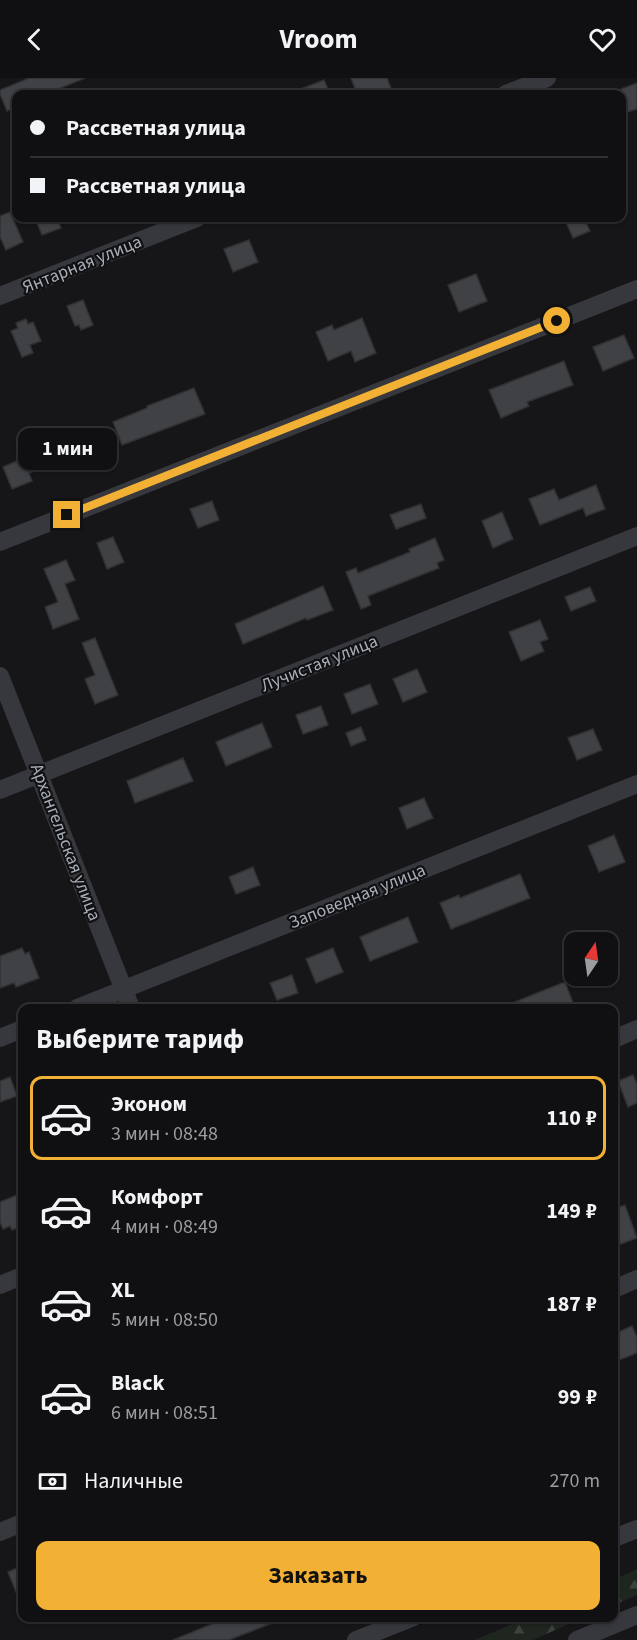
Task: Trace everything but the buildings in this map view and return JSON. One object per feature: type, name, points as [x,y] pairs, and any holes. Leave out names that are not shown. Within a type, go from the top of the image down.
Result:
[{"type":"street","points":[[516,90],[547,78]]},
{"type":"street","name":"Янтарная улица","points":[[0,296],[187,222]]},
{"type":"street","points":[[0,542],[637,289]]},
{"type":"street","name":"Лучистая улица","points":[[0,790],[637,536]]},
{"type":"street","name":"Архангельская улица","points":[[0,676],[130,1004]]},
{"type":"street","name":"Заповедная улица","points":[[86,1004],[637,784]]},
{"type":"street","points":[[618,1037],[637,1029]]},
{"type":"street","points":[[0,1038],[18,1031]]},
{"type":"street","points":[[0,1285],[18,1278]]},
{"type":"street","points":[[618,1286],[637,1279]]},
{"type":"street","points":[[0,1532],[18,1525]]},
{"type":"street","points":[[618,1536],[637,1529]]},
{"type":"street","points":[[577,1640],[637,1614]]},
{"type":"street","points":[[356,1640],[399,1622]]},
{"type":"green space","points":[[637,1569],[637,1595],[618,1603],[618,1578]]},
{"type":"green space","points":[[517,1622],[573,1622],[533,1640],[475,1640]]},
{"type":"route","points":[[67,515],[557,321]]}]
